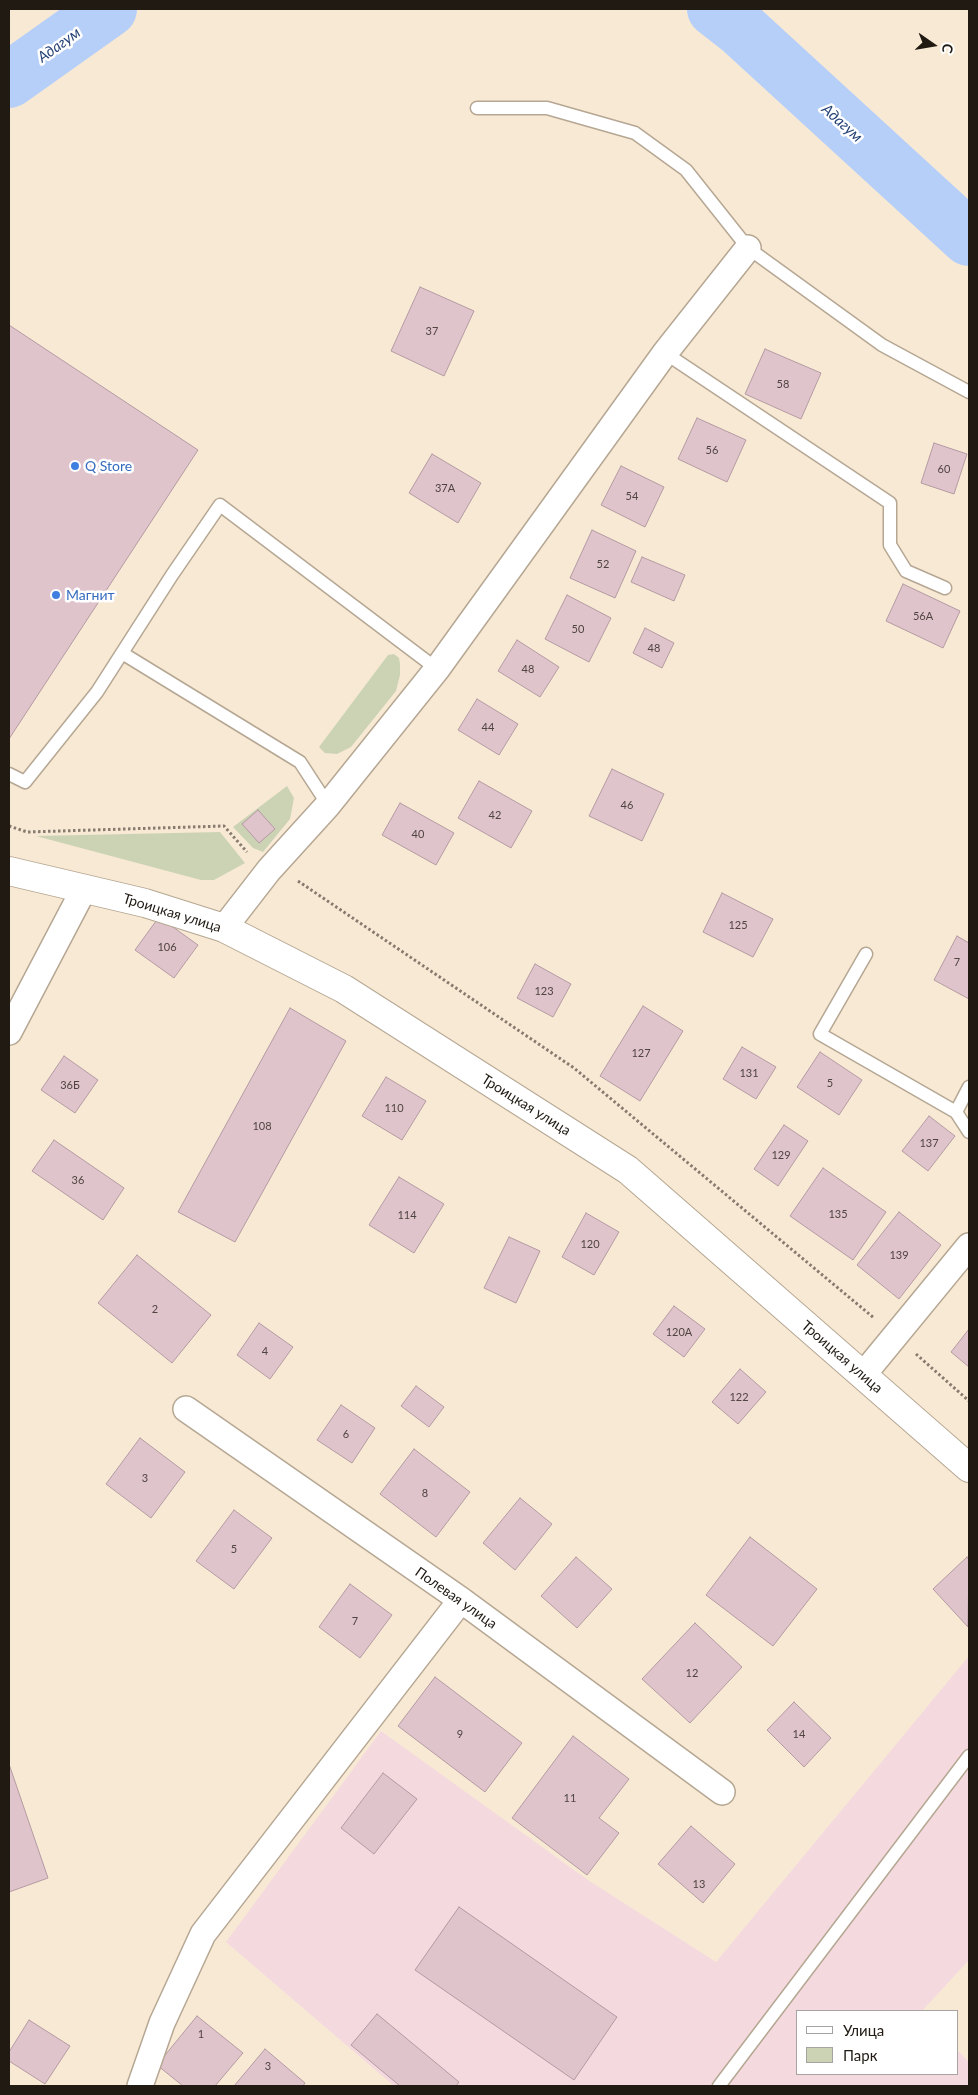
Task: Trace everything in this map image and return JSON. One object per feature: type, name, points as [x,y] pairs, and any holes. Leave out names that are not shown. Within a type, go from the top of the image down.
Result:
[{"type":"main road","name":"Троицкая улица","points":[[9,871],[145,903],[224,928],[344,989],[628,1170],[969,1468]]},
{"type":"street","points":[[224,928],[270,870],[328,805],[437,669],[666,353],[748,248]]},
{"type":"street","points":[[9,1032],[84,889]]},
{"type":"street","points":[[863,1375],[969,1246]]},
{"type":"street","name":"Полевая улица","points":[[186,1409],[461,1600],[722,1792]]},
{"type":"street","points":[[140,2086],[162,2023],[204,1934],[461,1600]]},
{"type":"lane","points":[[477,108],[547,108],[635,133],[686,170],[748,248],[882,345],[969,392]]},
{"type":"lane","points":[[666,353],[890,503],[890,545],[906,571],[945,588]]},
{"type":"lane","points":[[9,774],[25,782],[97,692],[172,575],[220,505],[437,669]]},
{"type":"lane","points":[[122,653],[300,762],[328,805]]},
{"type":"lane","points":[[866,954],[820,1034],[956,1112],[969,1132]]},
{"type":"lane","points":[[956,1112],[969,1087]]},
{"type":"lane","points":[[719,2086],[969,1756]]},
{"type":"path","points":[[9,826],[27,832],[224,826],[251,856]]},
{"type":"path","points":[[295,879],[574,1068],[895,1336],[969,1401]]},
{"type":"shaded area","points":[[969,1656],[969,1960],[923,2010],[796,2010],[796,2075],[958,2075],[958,2051],[969,2062],[969,2086],[394,2086],[226,1942],[381,1731],[588,1880],[716,1962]]},
{"type":"green space","points":[[394,654],[399,658],[400,664],[400,675],[396,691],[351,747],[337,754],[325,753],[319,747],[388,655]]},
{"type":"green space","points":[[287,786],[294,798],[290,819],[263,852],[253,848],[233,827]]},
{"type":"green space","points":[[220,832],[245,863],[214,880],[201,880],[36,836]]},
{"type":"building","points":[[420,287],[474,311],[444,376],[391,351]]},
{"type":"building","name":"Магнит","points":[[9,325],[198,450],[9,739]]},
{"type":"building","points":[[765,349],[821,373],[801,419],[745,394]]},
{"type":"building","points":[[697,418],[746,440],[727,482],[678,459]]},
{"type":"building","points":[[934,443],[967,454],[954,494],[921,483]]},
{"type":"building","points":[[432,454],[481,483],[458,523],[409,493]]},
{"type":"building","points":[[621,466],[664,487],[645,527],[601,505]]},
{"type":"building","points":[[592,530],[636,551],[615,598],[570,578]]},
{"type":"building","points":[[642,557],[685,575],[674,601],[631,582]]},
{"type":"building","points":[[903,584],[960,611],[943,648],[886,621]]},
{"type":"building","points":[[567,595],[611,618],[589,662],[545,639]]},
{"type":"building","points":[[645,628],[674,643],[662,668],[633,653]]},
{"type":"building","points":[[517,640],[559,667],[540,697],[498,671]]},
{"type":"building","points":[[477,699],[518,724],[499,755],[458,730]]},
{"type":"building","points":[[612,769],[664,794],[642,841],[589,816]]},
{"type":"building","points":[[479,781],[532,811],[511,848],[458,818]]},
{"type":"building","points":[[400,803],[454,833],[436,865],[382,835]]},
{"type":"building","points":[[258,810],[275,829],[259,843],[242,824]]},
{"type":"building","points":[[722,893],[773,919],[753,957],[703,932]]},
{"type":"building","points":[[159,917],[198,945],[174,978],[135,950]]},
{"type":"building","points":[[957,936],[969,943],[969,999],[934,980]]},
{"type":"building","points":[[535,964],[571,984],[553,1017],[517,998]]},
{"type":"building","points":[[643,1006],[683,1031],[640,1101],[600,1076]]},
{"type":"building","points":[[290,1008],[346,1041],[235,1242],[178,1212]]},
{"type":"building","points":[[742,1047],[776,1067],[756,1099],[723,1079]]},
{"type":"building","points":[[820,1052],[862,1080],[839,1115],[797,1087]]},
{"type":"building","points":[[64,1056],[98,1080],[75,1113],[41,1090]]},
{"type":"building","points":[[386,1077],[426,1101],[402,1140],[362,1116]]},
{"type":"building","points":[[929,1116],[955,1136],[928,1171],[902,1151]]},
{"type":"building","points":[[784,1125],[808,1141],[778,1186],[754,1169]]},
{"type":"building","points":[[54,1140],[124,1188],[103,1220],[32,1171]]},
{"type":"building","points":[[823,1168],[886,1212],[853,1260],[790,1216]]},
{"type":"building","points":[[399,1177],[444,1204],[414,1253],[369,1225]]},
{"type":"building","points":[[899,1212],[941,1245],[899,1299],[857,1265]]},
{"type":"building","points":[[586,1213],[619,1232],[594,1275],[562,1257]]},
{"type":"building","points":[[509,1237],[540,1251],[516,1303],[484,1288]]},
{"type":"building","points":[[137,1255],[211,1315],[172,1363],[98,1303]]},
{"type":"building","points":[[674,1306],[705,1329],[684,1357],[653,1334]]},
{"type":"building","points":[[259,1323],[293,1347],[270,1379],[237,1355]]},
{"type":"building","points":[[969,1329],[969,1367],[951,1352]]},
{"type":"building","points":[[740,1369],[766,1392],[738,1424],[712,1402]]},
{"type":"building","points":[[416,1386],[444,1407],[429,1427],[401,1406]]},
{"type":"building","points":[[341,1405],[375,1428],[352,1463],[317,1440]]},
{"type":"building","points":[[140,1438],[185,1472],[151,1518],[106,1484]]},
{"type":"building","points":[[414,1449],[470,1492],[436,1537],[380,1494]]},
{"type":"building","points":[[520,1498],[552,1524],[515,1570],[483,1543]]},
{"type":"building","points":[[234,1510],[272,1538],[234,1589],[196,1561]]},
{"type":"building","points":[[750,1537],[817,1589],[773,1646],[706,1595]]},
{"type":"building","points":[[576,1557],[612,1589],[577,1628],[541,1596]]},
{"type":"building","points":[[967,1557],[969,1560],[968,1627],[933,1589]]},
{"type":"building","points":[[350,1584],[392,1615],[360,1658],[319,1627]]},
{"type":"building","points":[[695,1623],[742,1667],[690,1723],[642,1679]]},
{"type":"building","points":[[435,1677],[522,1743],[485,1792],[398,1726]]},
{"type":"building","points":[[794,1702],[831,1738],[804,1767],[767,1730]]},
{"type":"building","points":[[573,1736],[629,1779],[599,1818],[619,1833],[587,1875],[512,1818]]},
{"type":"building","points":[[9,1764],[48,1878],[9,1892]]},
{"type":"building","points":[[383,1773],[417,1799],[374,1854],[341,1828]]},
{"type":"building","points":[[691,1826],[735,1864],[703,1903],[658,1864]]},
{"type":"building","points":[[459,1907],[617,2017],[574,2080],[415,1970]]},
{"type":"building","points":[[377,2014],[459,2082],[456,2086],[400,2086],[351,2045]]},
{"type":"building","points":[[197,2016],[243,2053],[215,2086],[183,2086],[157,2065]]},
{"type":"building","points":[[29,2020],[70,2046],[45,2084],[9,2061],[9,2052]]},
{"type":"building","points":[[265,2049],[305,2083],[303,2086],[234,2086]]},
{"type":"waterway","name":"Адагум","points":[[9,80],[109,9]]},
{"type":"waterway","name":"Адагум","points":[[715,9],[742,30],[969,238]]},
{"type":"place","name":"Q Store","points":[[75,466]]},
{"type":"place","name":"Магнит","points":[[56,595]]}]
